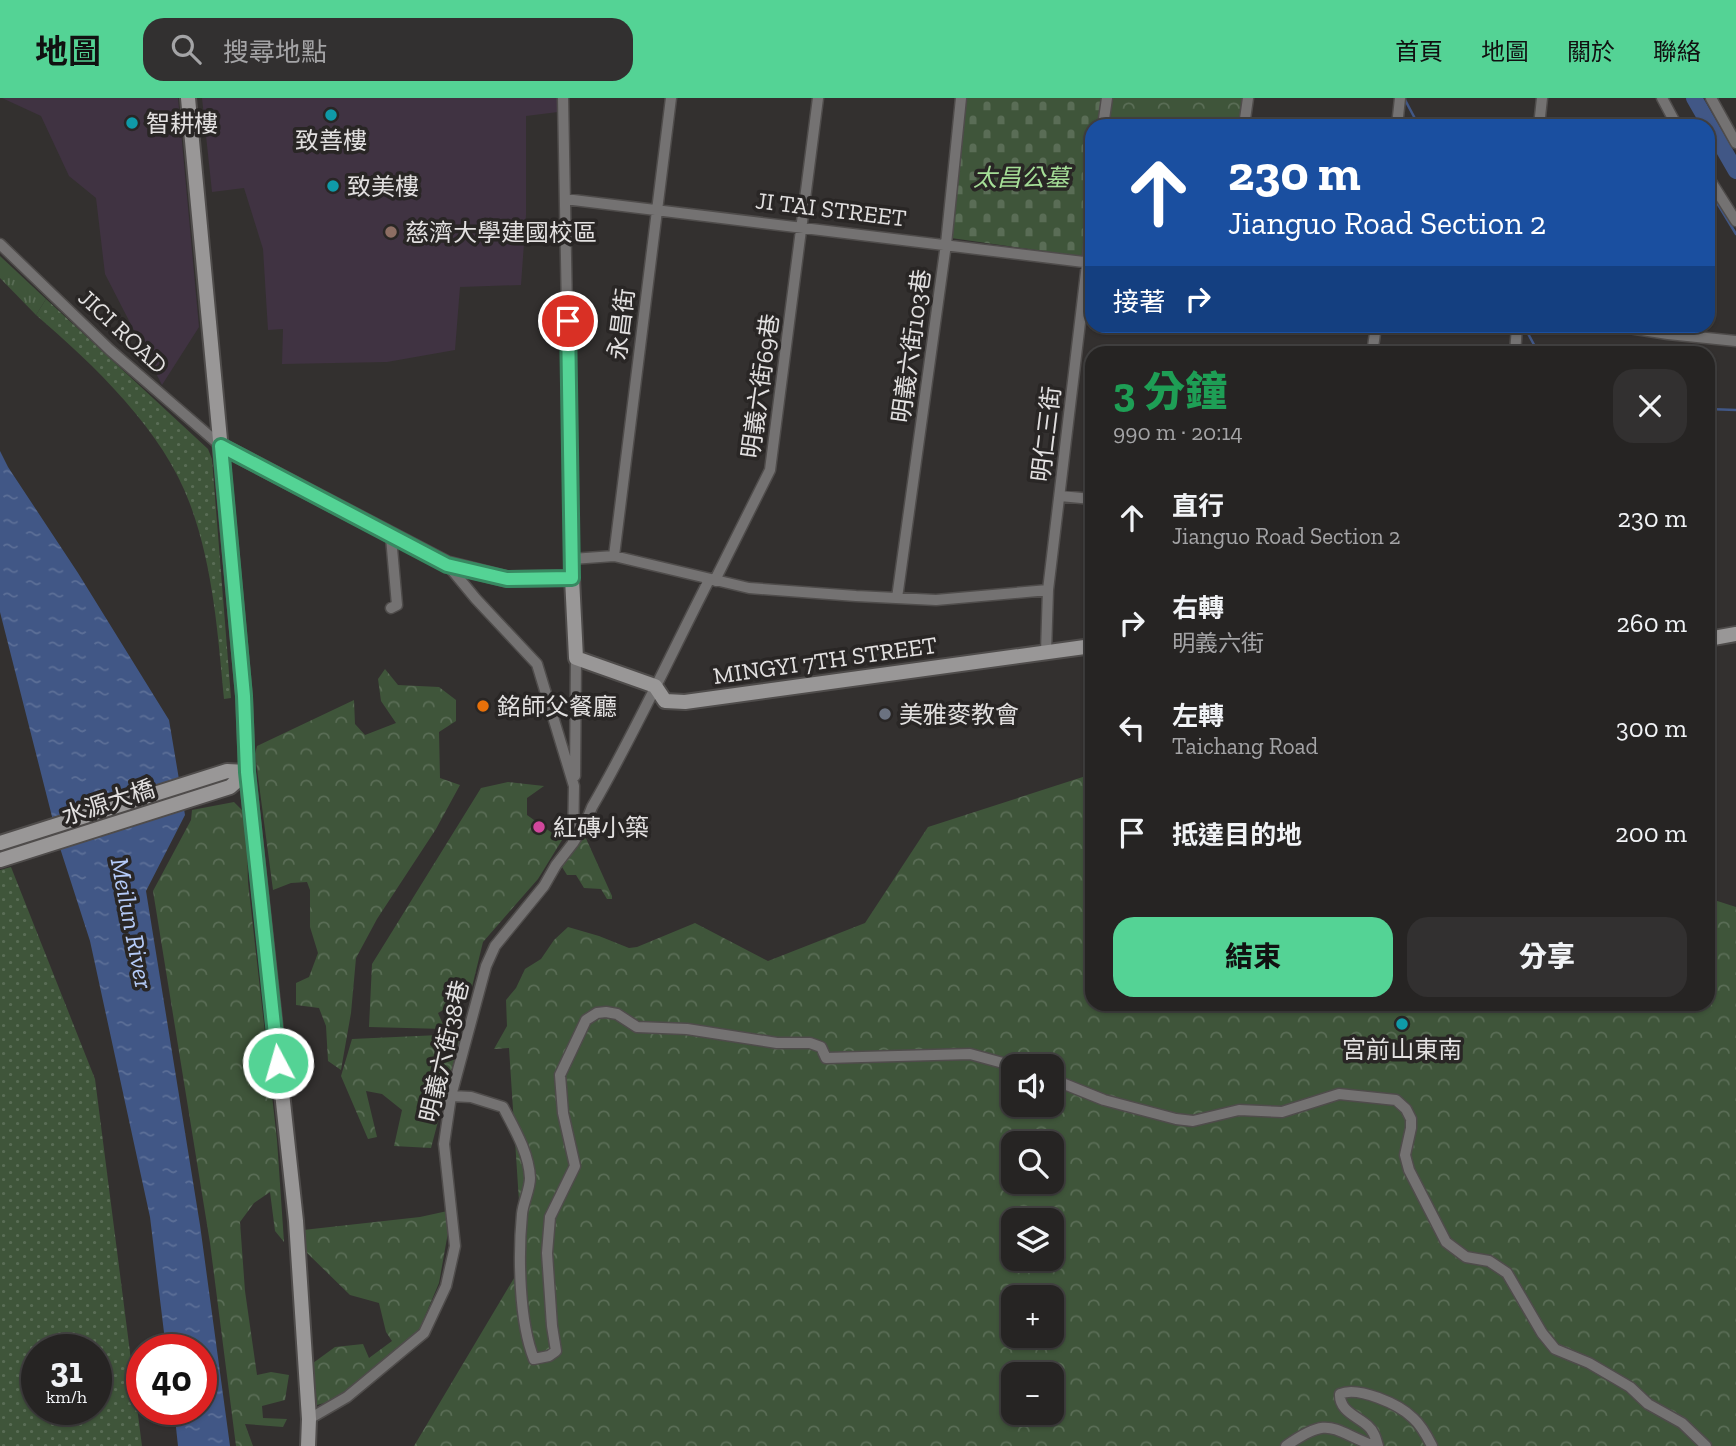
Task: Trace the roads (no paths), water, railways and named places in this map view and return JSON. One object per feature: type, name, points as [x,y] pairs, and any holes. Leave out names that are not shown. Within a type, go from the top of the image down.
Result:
[{"type":"street","points":[[188,98],[244,696],[247,772],[296,1221],[309,1419],[308,1446]]},
{"type":"street","points":[[563,98],[572,578],[576,658],[573,843]]},
{"type":"street","name":"永昌街","points":[[614,556],[671,98]]},
{"type":"street","name":"明義六街69巷","points":[[655,687],[770,470],[818,98]]},
{"type":"street","name":"明義六街103巷","points":[[897,598],[946,244],[961,98]]},
{"type":"street","points":[[1104,119],[1107,98]]},
{"type":"street","points":[[1245,119],[1248,98]]},
{"type":"street","points":[[1398,119],[1400,98]]},
{"type":"street","points":[[1540,119],[1542,98]]},
{"type":"street","points":[[1662,98],[1673,119]]},
{"type":"street","points":[[1711,98],[1736,143]]},
{"type":"street","points":[[1715,188],[1736,221]]},
{"type":"street","name":"JI TAI STREET","points":[[565,199],[1085,261]]},
{"type":"street","name":"JICI ROAD","points":[[0,244],[110,350],[221,446]]},
{"type":"street","name":"明仁三街","points":[[1046,652],[1048,590],[1085,301]]},
{"type":"street","points":[[1687,333],[1736,341]]},
{"type":"street","points":[[221,446],[447,565],[507,579],[572,578]]},
{"type":"street","points":[[1060,496],[1085,498]]},
{"type":"street","points":[[391,537],[397,605],[391,608]]},
{"type":"street","points":[[572,559],[614,556],[749,588],[897,598],[936,600],[1048,590]]},
{"type":"street","points":[[447,565],[537,664],[575,786]]},
{"type":"street","points":[[1715,638],[1736,634]]},
{"type":"street","name":"MINGYI 7TH STREET","points":[[576,658],[655,687],[665,701],[685,702],[1085,647]]},
{"type":"street","name":"明義六街38巷","points":[[309,1419],[347,1397],[424,1333],[446,1286],[455,1246],[444,1144],[452,1096],[486,966],[495,946],[544,886],[555,865],[586,822],[648,706],[655,687]]},
{"type":"street","name":"水源大橋","points":[[0,843],[227,771],[247,772]]},
{"type":"street","name":"水源大橋","points":[[0,860],[230,787],[247,772]]},
{"type":"street","points":[[452,1096],[471,1097],[503,1107],[529,1168],[530,1181],[522,1211],[520,1249],[524,1321],[534,1359],[549,1356],[556,1351],[547,1253],[550,1217],[575,1166],[563,1113],[560,1075],[586,1020],[597,1013],[617,1014],[637,1027],[687,1029],[777,1043],[810,1043],[821,1047],[826,1058],[970,1054],[1001,1062]]},
{"type":"street","points":[[1064,1084],[1104,1100],[1193,1121],[1239,1110],[1282,1112],[1339,1094],[1396,1100],[1406,1109],[1410,1119],[1405,1155],[1409,1170],[1446,1241],[1466,1257],[1489,1261],[1507,1273],[1542,1333],[1555,1349],[1589,1363],[1630,1387],[1648,1404],[1682,1423],[1706,1446]]},
{"type":"street","points":[[1376,1446],[1370,1427],[1346,1410],[1339,1401],[1340,1394],[1346,1391],[1370,1395],[1399,1408],[1413,1418],[1432,1446]]},
{"type":"street","points":[[1286,1446],[1321,1426],[1347,1433],[1376,1446]]},
{"type":"water","name":"Meilun River","points":[[0,451],[169,720],[185,815],[146,891],[200,1225],[215,1334],[164,1334],[150,1217],[90,941],[60,848],[0,612]]},
{"type":"water","points":[[217,1350],[230,1446],[178,1446],[176,1425],[217,1425]]},
{"type":"waterway","points":[[1404,98],[1415,119]]},
{"type":"waterway","points":[[1694,98],[1706,119]]},
{"type":"waterway","points":[[1715,134],[1736,171]]},
{"type":"waterway","points":[[1715,200],[1736,234]]},
{"type":"waterway","points":[[1528,333],[1535,346]]},
{"type":"waterway","points":[[1715,409],[1736,410]]},
{"type":"place","name":"致善樓","points":[[331,115]]},
{"type":"place","name":"智耕樓","points":[[132,123]]},
{"type":"place","name":"致美樓","points":[[333,186]]},
{"type":"place","name":"慈濟大學建國校區","points":[[391,232]]},
{"type":"place","name":"銘師父餐廳","points":[[483,706]]},
{"type":"place","name":"美雅麥教會","points":[[885,714]]},
{"type":"place","name":"紅磚小築","points":[[539,827]]},
{"type":"place","name":"宮前山東南","points":[[1402,1024]]},
{"type":"park label","name":"太昌公墓","points":[[1021,177]]}]
